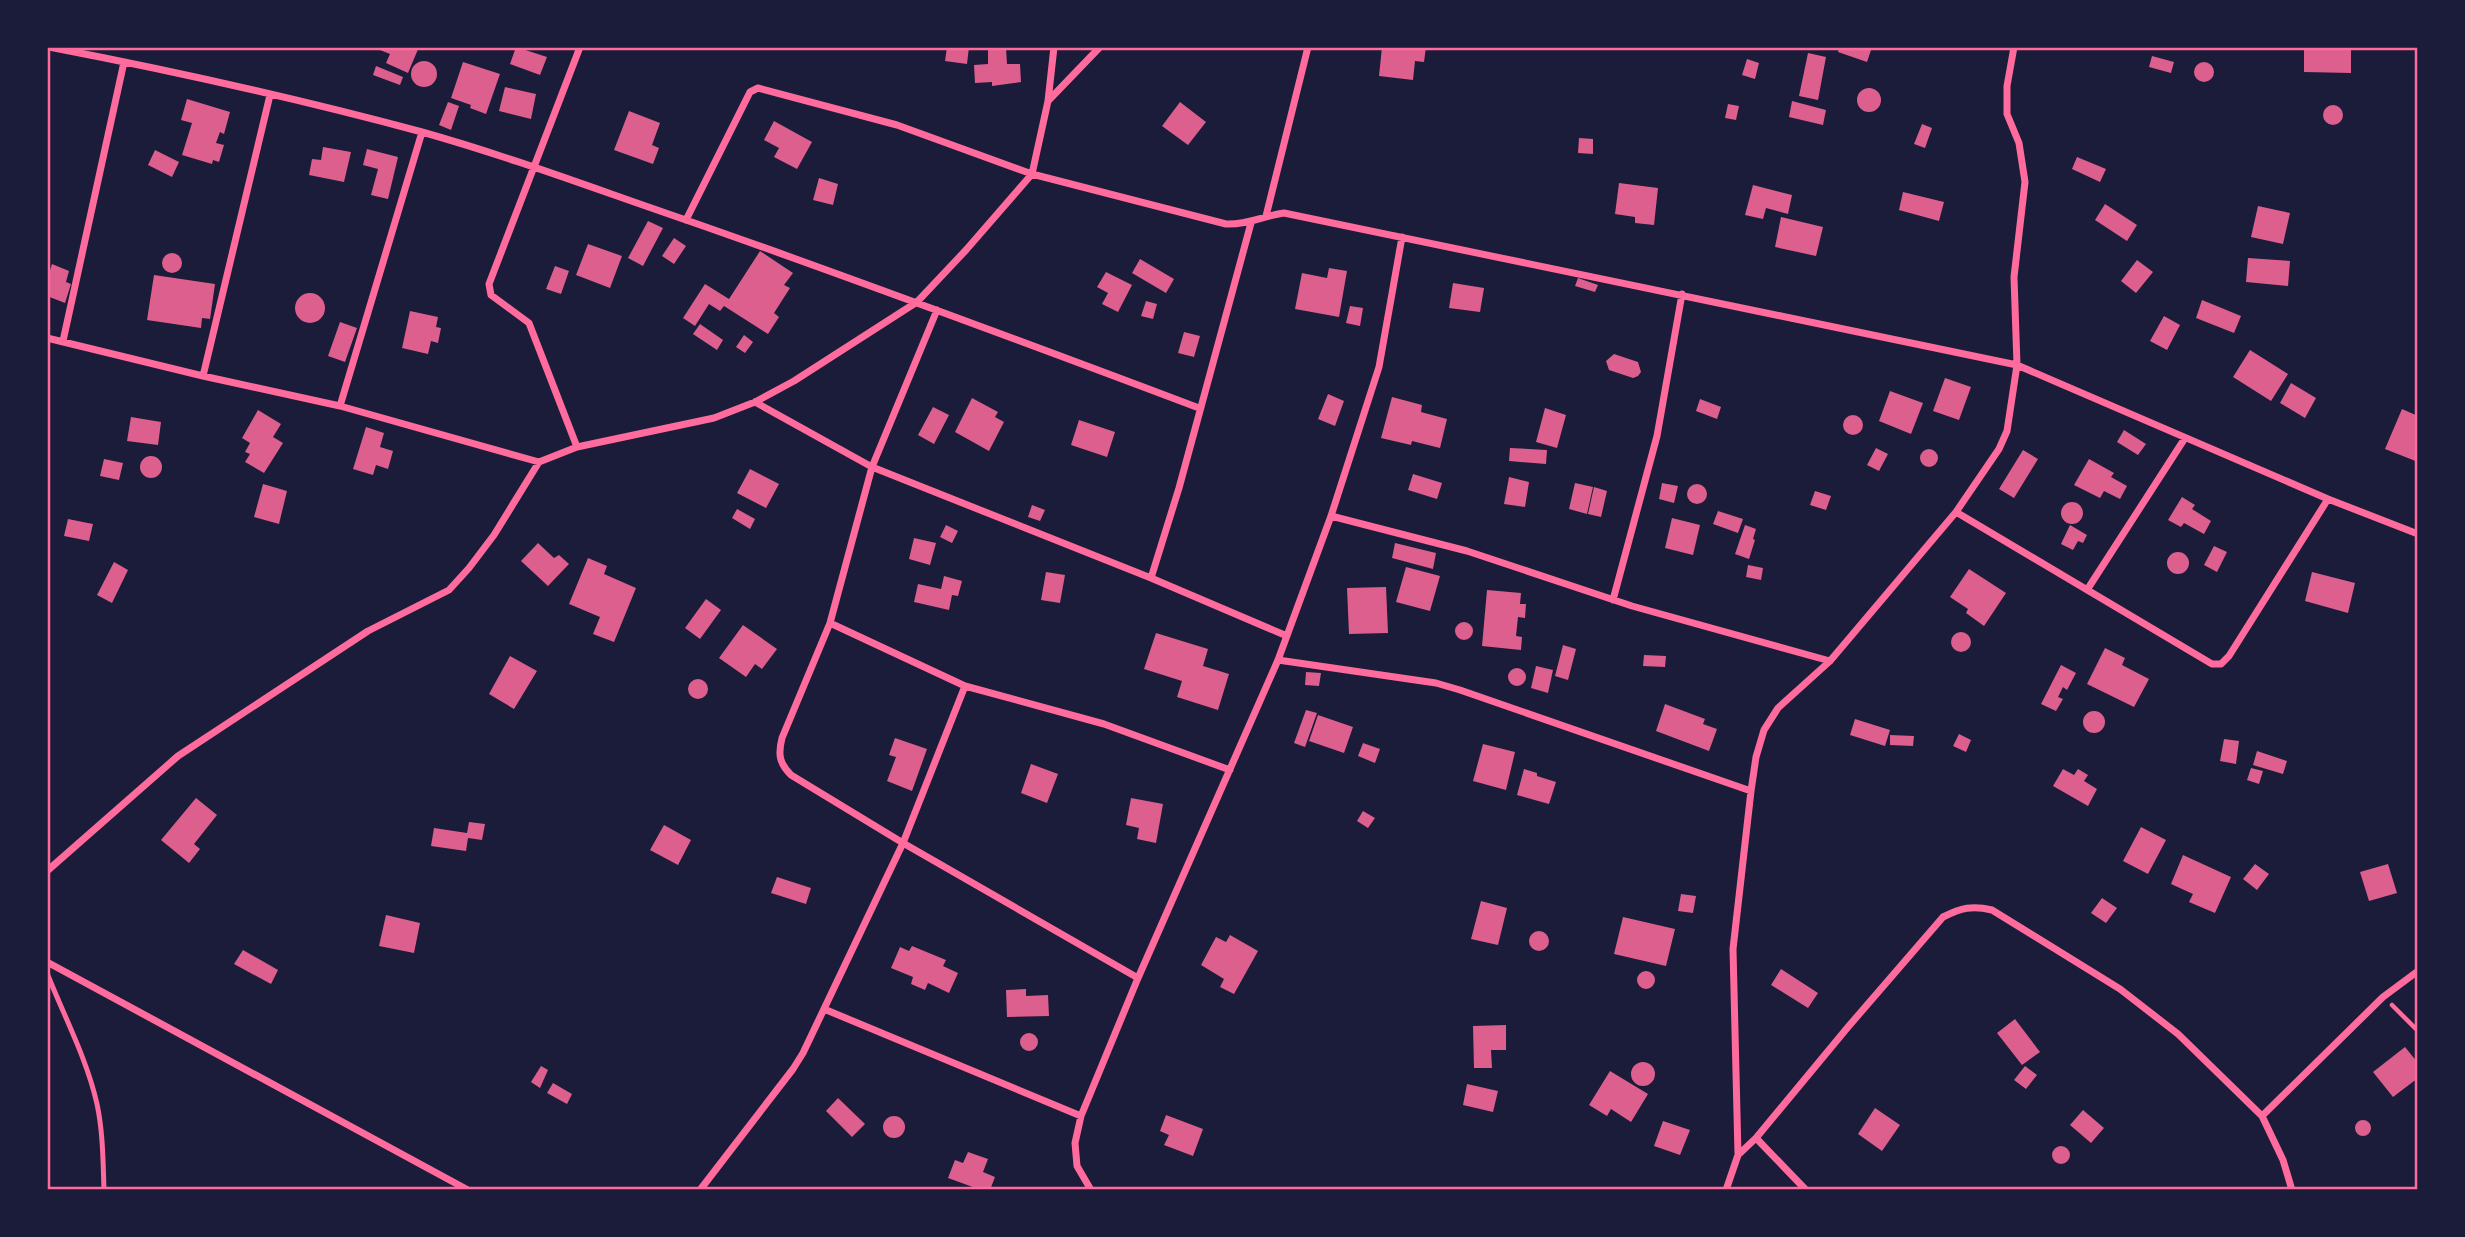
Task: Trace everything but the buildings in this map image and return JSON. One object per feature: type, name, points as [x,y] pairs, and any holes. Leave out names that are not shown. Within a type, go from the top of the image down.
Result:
[{"type":"street","points":[[49,47],[270,95],[422,132],[533,166],[917,302],[1199,408]]},
{"type":"street","points":[[577,447],[528,323],[491,295],[489,284],[580,47]]},
{"type":"street","points":[[47,871],[178,756],[368,631],[449,590],[470,568],[494,535],[539,462],[577,447],[714,418],[755,402],[794,382],[917,302],[1032,174],[1048,101],[1054,47]]},
{"type":"street","points":[[1048,101],[1100,47]]},
{"type":"street","points":[[1266,216],[1308,47]]},
{"type":"street","points":[[1726,1190],[1738,1155],[1732,949],[1751,791],[1756,757],[1764,730],[1778,708],[1830,661],[1956,512],[1999,449],[2007,432],[2017,365],[2014,277],[2025,182],[2019,142],[2007,114],[2007,86],[2014,47]]},
{"type":"street","points":[[63,341],[124,62]]},
{"type":"street","points":[[686,220],[750,92],[758,88],[897,125],[1032,174],[1226,224],[1251,223],[1266,216],[1284,213],[2017,365],[2328,499],[2418,534]]},
{"type":"street","points":[[203,376],[270,95]]},
{"type":"street","points":[[340,406],[422,132]]},
{"type":"street","points":[[1151,578],[1179,488],[1251,223]]},
{"type":"street","points":[[1091,1190],[1077,1166],[1075,1143],[1081,1116],[1138,978],[1278,660],[1331,516],[1379,367],[1402,237]]},
{"type":"street","points":[[1613,600],[1657,436],[1682,294]]},
{"type":"street","points":[[937,310],[872,467],[830,623],[782,738],[778,752],[782,766],[791,775],[903,843],[1138,978]]},
{"type":"street","points":[[47,338],[340,406],[539,462]]},
{"type":"street","points":[[755,402],[872,467],[1151,578],[1287,636]]},
{"type":"street","points":[[2087,590],[2185,438]]},
{"type":"street","points":[[1956,512],[2212,664],[2221,664],[2229,656],[2328,499]]},
{"type":"street","points":[[1331,516],[1467,551],[1613,600],[1830,661]]},
{"type":"street","points":[[830,623],[965,686],[1104,724],[1230,770]]},
{"type":"street","points":[[1278,660],[1436,683],[1751,791]]},
{"type":"street","points":[[700,1190],[793,1069],[903,843],[965,686]]},
{"type":"street","points":[[1738,1155],[1756,1138],[1943,917],[1959,908],[1976,906],[1992,910],[2120,989],[2179,1034],[2262,1116],[2283,1160],[2292,1190]]},
{"type":"street","points":[[47,962],[468,1190]]},
{"type":"street","points":[[2262,1116],[2384,998],[2418,971]]},
{"type":"street","points":[[824,1009],[1081,1116]]},
{"type":"street","points":[[1756,1138],[1806,1190]]},
{"type":"lane","points":[[47,973],[88,1073],[97,1105],[104,1190]]},
{"type":"path","points":[[2384,998],[2418,1031]]}]
